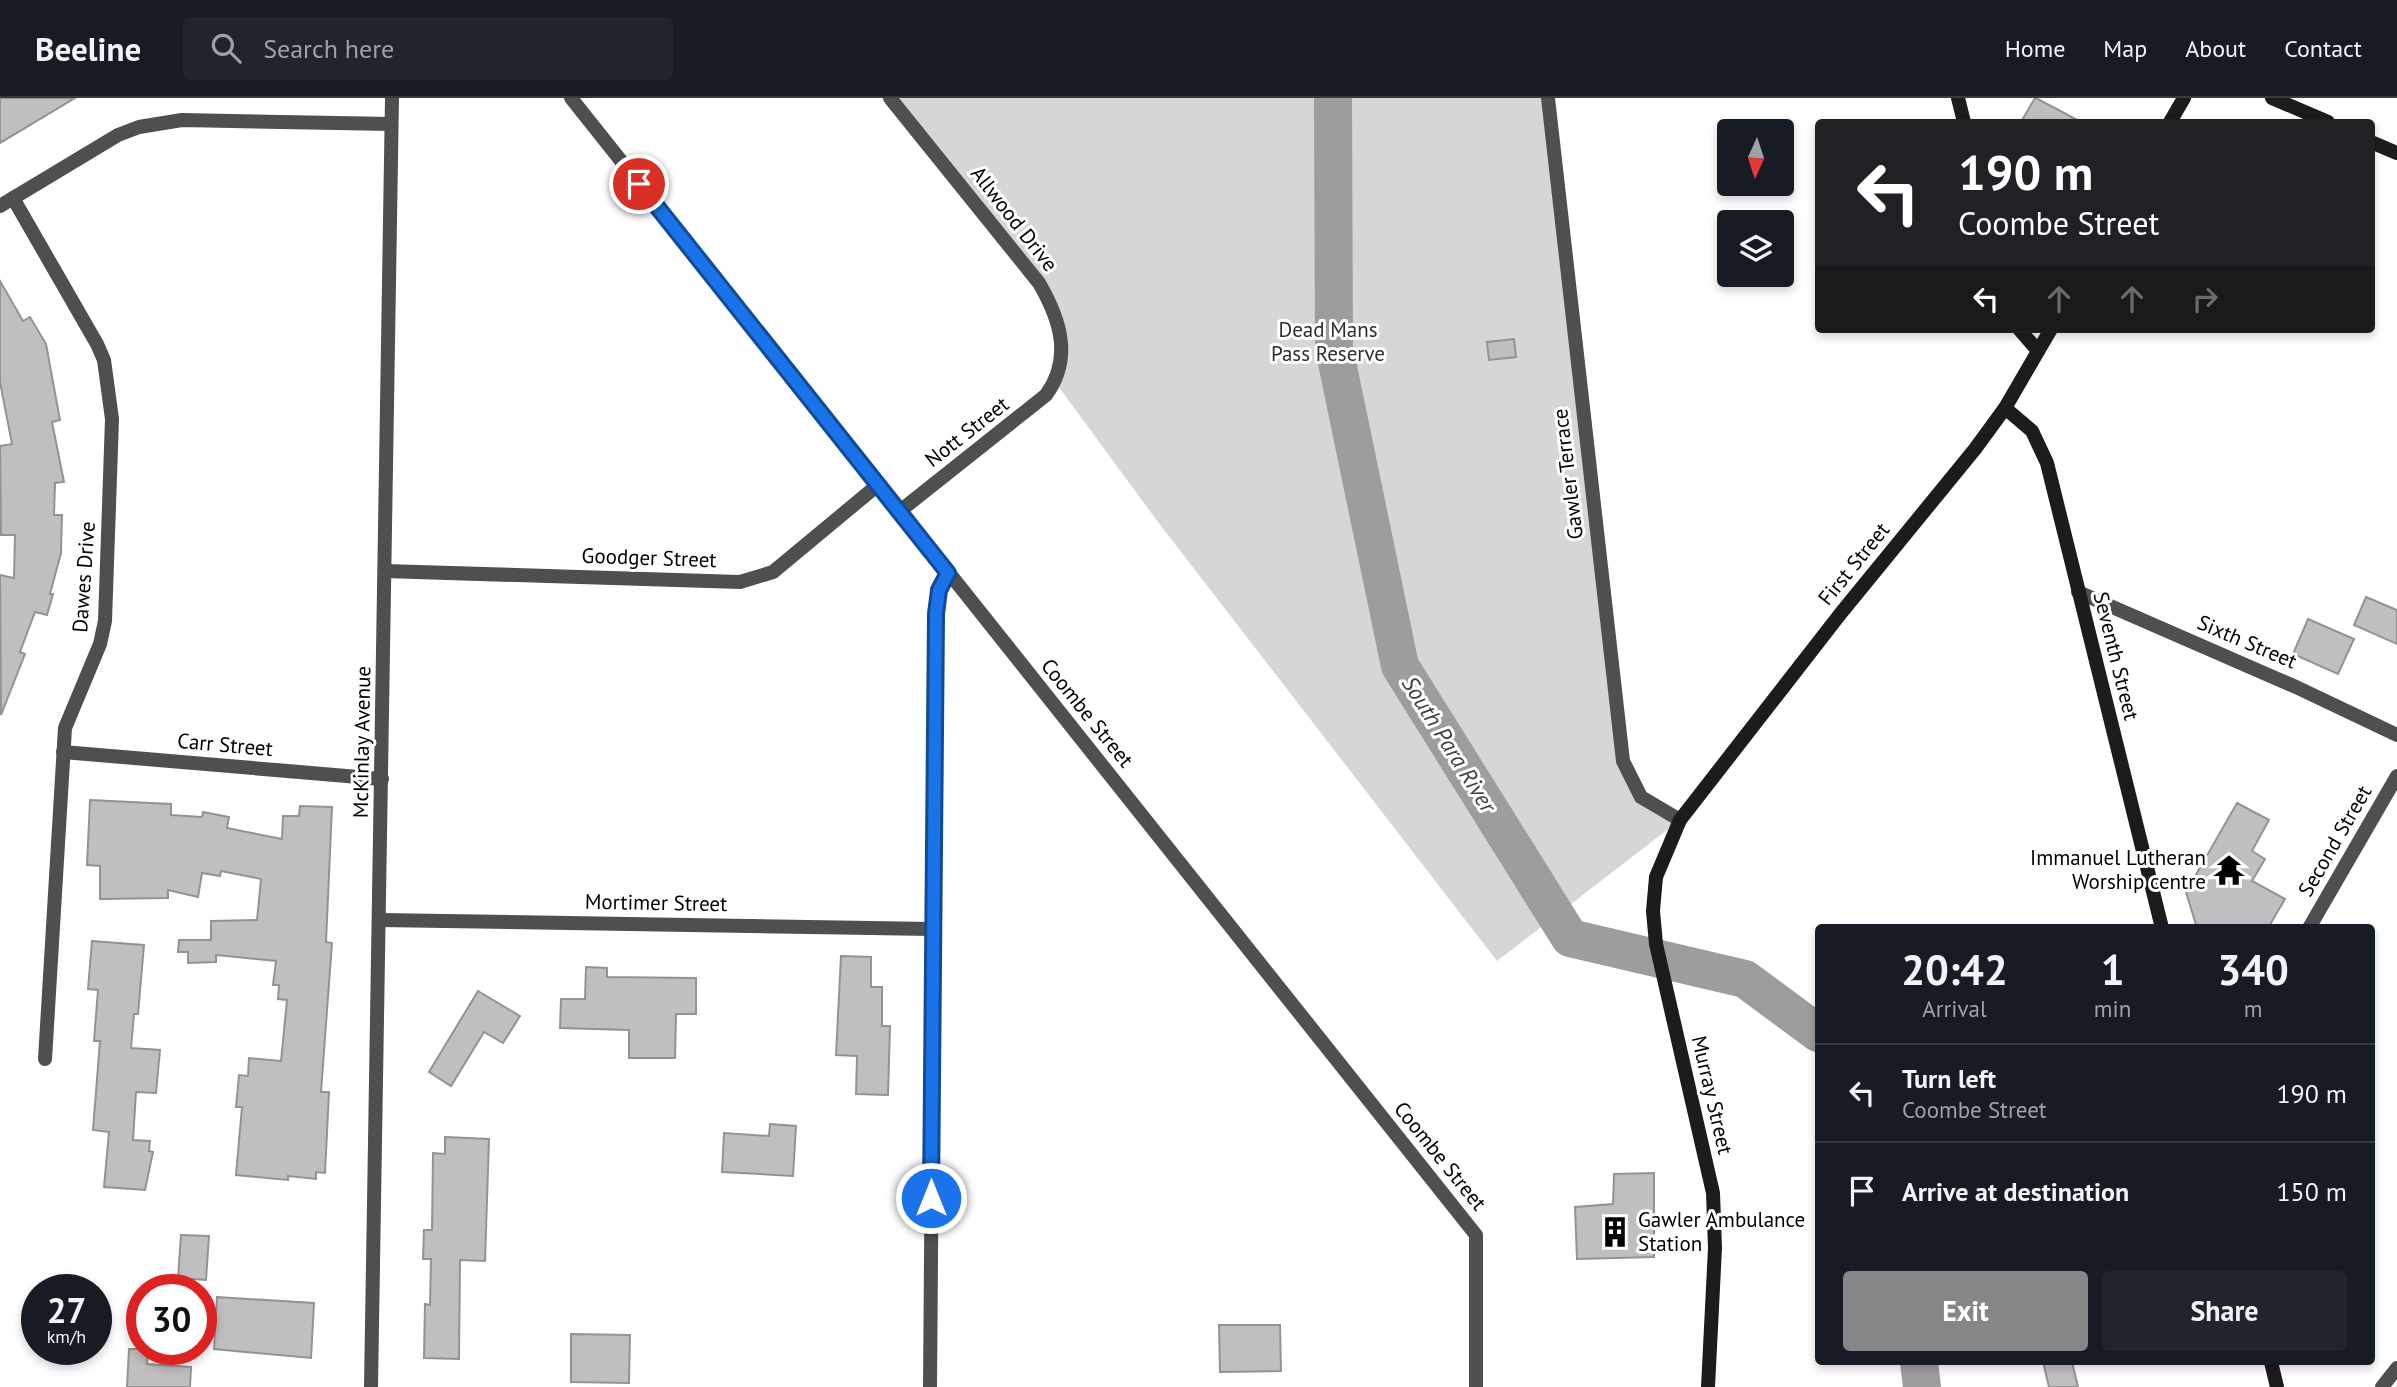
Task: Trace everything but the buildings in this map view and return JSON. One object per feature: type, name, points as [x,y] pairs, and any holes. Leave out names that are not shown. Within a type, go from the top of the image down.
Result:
[{"type":"street","name":"McKinlay Avenue","points":[[371,1387],[392,98]]},
{"type":"street","name":"Coombe Street","points":[[571,98],[1476,1235],[1476,1387]]},
{"type":"street","name":"Allwood Drive","points":[[890,98],[1039,283],[1053,307],[1063,345],[1055,382]]},
{"type":"street","name":"Gawler Terrace","points":[[1548,98],[1623,761],[1641,797],[1680,820]]},
{"type":"street","points":[[1958,98],[1963,119]]},
{"type":"street","points":[[2172,119],[2184,98]]},
{"type":"street","points":[[2272,98],[2321,119]]},
{"type":"street","points":[[6,202],[118,135],[139,127],[183,120],[391,124]]},
{"type":"street","points":[[2375,144],[2397,153]]},
{"type":"street","name":"Dawes Drive","points":[[6,202],[97,344],[110,390],[113,419],[105,621],[100,644],[71,707],[65,728],[45,1059]]},
{"type":"street","points":[[2022,333],[2038,351]]},
{"type":"street","name":"First Street","points":[[1680,820],[2005,408],[2049,333]]},
{"type":"street","name":"Nott Street","points":[[900,511],[970,454],[1029,411],[1055,382]]},
{"type":"street","name":"Seventh Street","points":[[2005,408],[2032,431],[2047,463],[2161,924]]},
{"type":"street","name":"Goodger Street","points":[[385,571],[740,582],[773,572],[879,484]]},
{"type":"street","points":[[930,1387],[936,614],[939,590],[948,573]]},
{"type":"street","name":"Sixth Street","points":[[2078,592],[2296,687],[2397,735]]},
{"type":"street","name":"Carr Street","points":[[63,752],[382,779]]},
{"type":"street","name":"Second Street","points":[[2311,924],[2397,776]]},
{"type":"street","name":"Murray Street","points":[[1680,820],[1656,877],[1653,911],[1656,943],[1713,1193],[1715,1248],[1708,1387]]},
{"type":"street","name":"Mortimer Street","points":[[380,920],[932,929]]},
{"type":"street","points":[[2272,1365],[2277,1387]]},
{"type":"street","points":[[2382,1387],[2397,1368]]},
{"type":"green space","name":"Dead Mans Pass Reserve","points":[[890,98],[1548,98],[1623,761],[1641,797],[1680,820],[1497,961],[1158,522],[1055,382],[1053,307]]},
{"type":"waterway","name":"South Para River","points":[[1333,98],[1334,348],[1400,666],[1570,938],[1745,979],[1815,1031]]},
{"type":"waterway","name":"South Para River","points":[[1919,1365],[1922,1387]]},
{"type":"place","name":"Immanuel Lutheran Worship centre","points":[[2229,870]]},
{"type":"place","name":"Gawler Ambulance Station","points":[[1615,1232]]},
{"type":"route","points":[[639,184],[948,573],[939,590],[936,614],[931,1198]]}]
